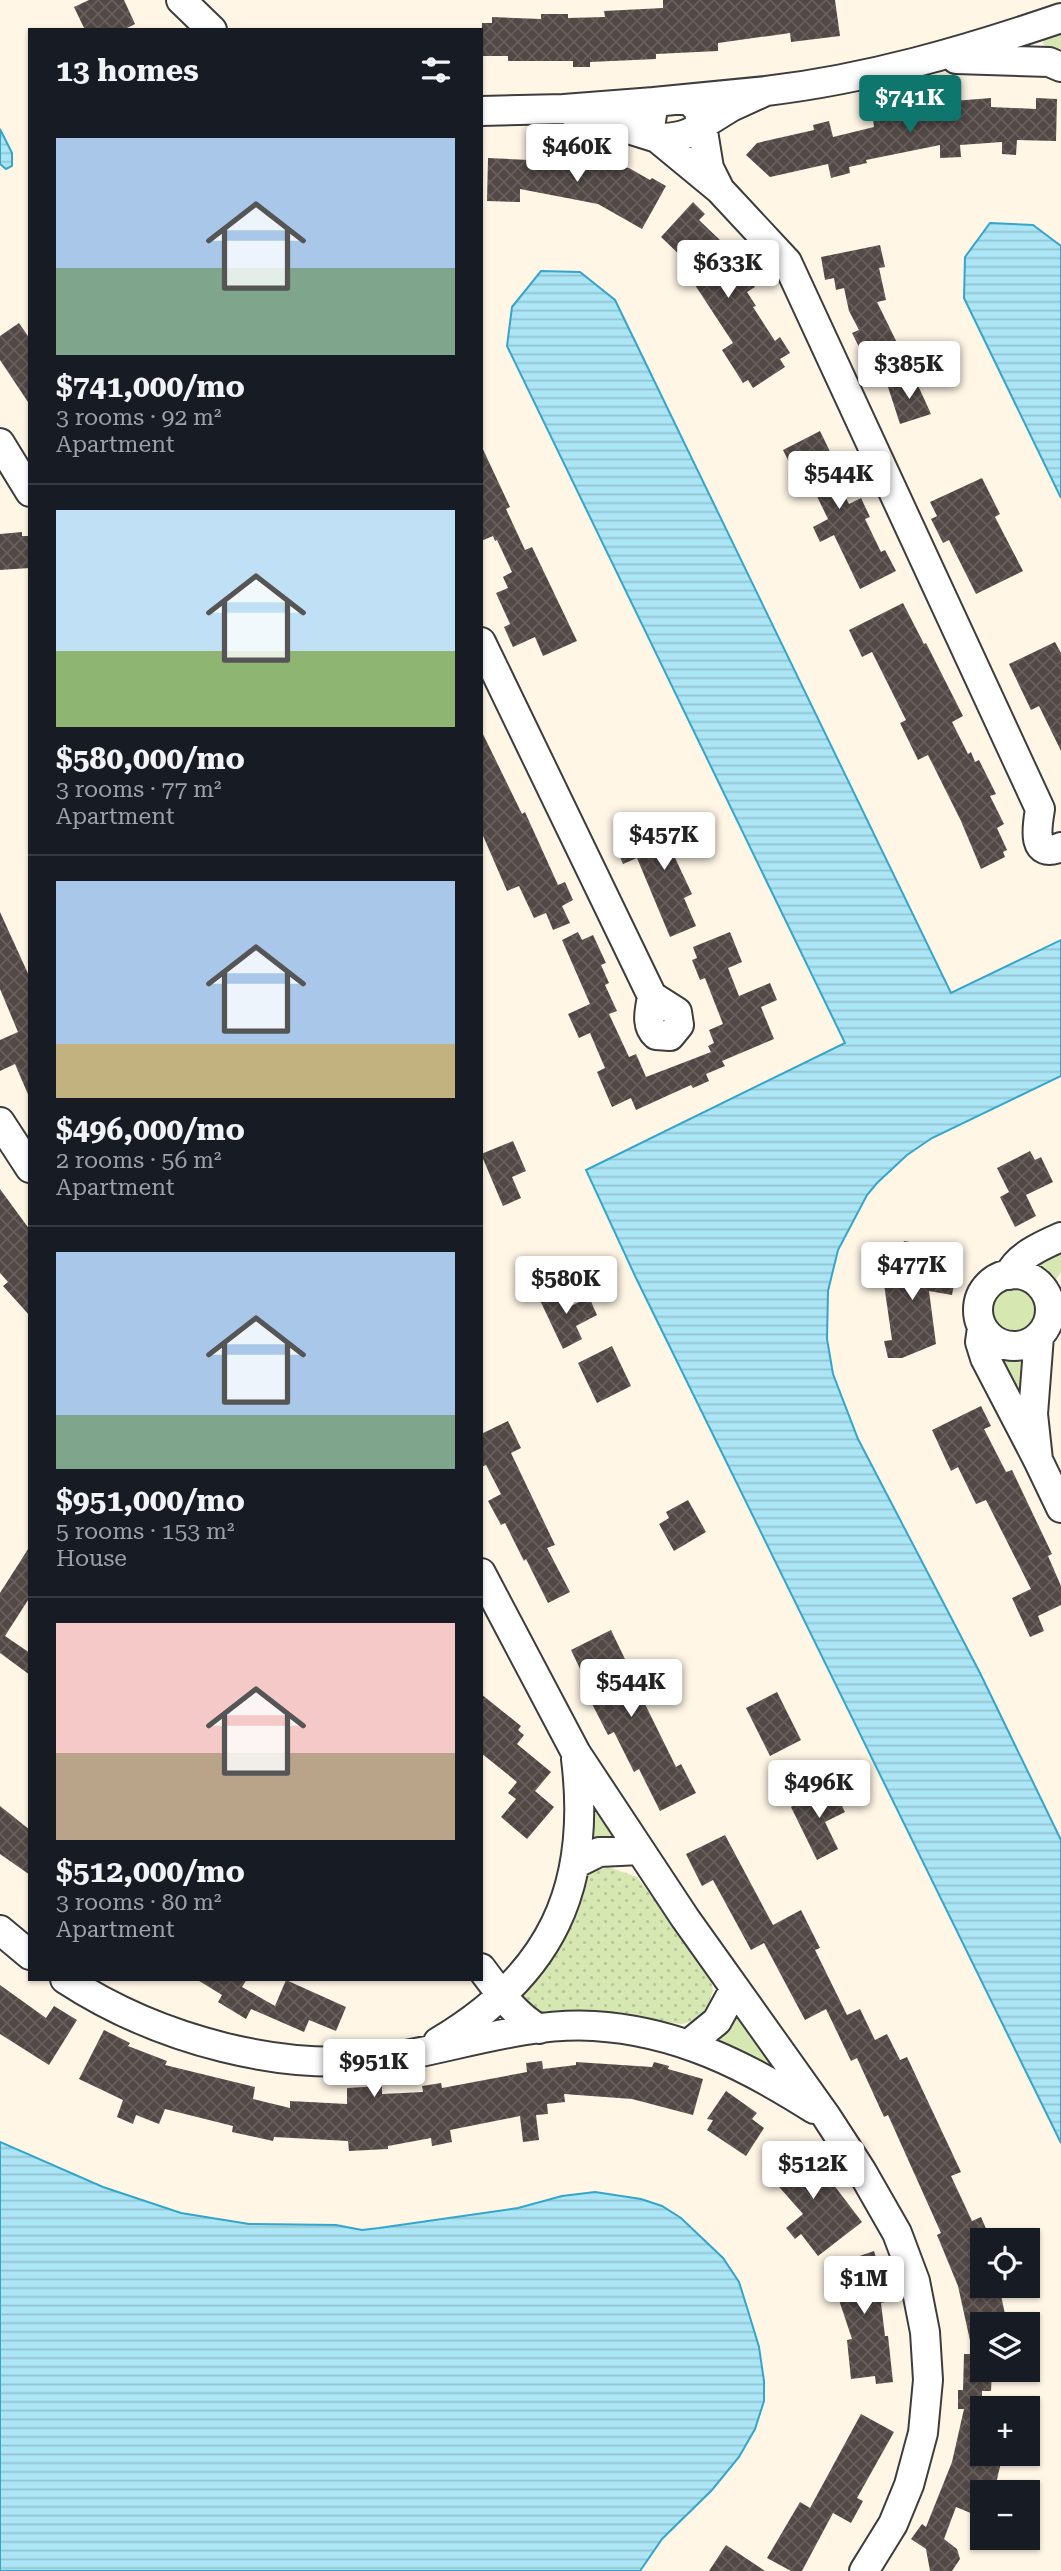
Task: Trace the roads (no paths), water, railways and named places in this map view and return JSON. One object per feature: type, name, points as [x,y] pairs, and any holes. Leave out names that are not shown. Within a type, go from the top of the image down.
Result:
[{"type":"street","points":[[169,0],[180,28]]},
{"type":"street","points":[[181,0],[210,28]]},
{"type":"street","points":[[483,111],[564,109],[766,91],[870,74],[936,58],[1052,21]]},
{"type":"street","points":[[1052,21],[1036,37],[1036,47],[1038,54],[1057,63]]},
{"type":"street","points":[[936,58],[1057,63]]},
{"type":"street","points":[[564,109],[657,138],[677,138],[694,132],[731,107],[766,91]]},
{"type":"street","points":[[688,99],[698,109],[709,168],[720,190]]},
{"type":"street","points":[[654,102],[650,127],[657,138],[720,190],[787,261],[1050,816],[1037,831],[1039,844],[1044,849],[1061,847]]},
{"type":"street","points":[[4,458],[28,489]]},
{"type":"street","points":[[483,646],[652,996]]},
{"type":"street","points":[[0,1122],[28,1165]]},
{"type":"street","points":[[1009,1275],[1022,1258],[1061,1237]]},
{"type":"street","points":[[1038,1460],[1033,1414],[1034,1384],[1052,1318],[1045,1292],[1038,1283],[1028,1277],[1009,1275],[995,1279],[980,1298],[977,1310],[982,1328],[980,1342],[985,1358],[1061,1508]]},
{"type":"street","points":[[982,1328],[994,1341],[1005,1346],[1017,1346],[1029,1343],[1052,1318]]},
{"type":"street","points":[[483,1577],[576,1753],[734,1988],[826,2116],[897,2233],[915,2281],[925,2332],[928,2380],[923,2433],[909,2485],[893,2524],[864,2571]]},
{"type":"street","points":[[421,2052],[465,2026],[502,1995],[538,1956],[555,1927],[567,1894],[579,1845],[580,1792],[576,1753]]},
{"type":"street","points":[[575,1864],[599,1853],[640,1850]]},
{"type":"street","points":[[0,1930],[28,1953]]},
{"type":"street","points":[[483,1971],[510,2007],[539,2029]]},
{"type":"street","points":[[69,1981],[143,2021],[216,2045],[274,2056],[322,2061],[391,2057],[539,2029],[591,2026],[622,2028],[690,2043],[756,2075],[826,2116]]},
{"type":"street","points":[[690,2043],[717,2021],[734,1988]]},
{"type":"water","points":[[0,129],[12,153],[12,166],[6,169],[0,164]]},
{"type":"water","points":[[990,223],[1033,225],[1061,246],[1061,498],[964,298],[965,257]]},
{"type":"water","points":[[541,271],[580,272],[615,300],[951,993],[1061,940],[1061,1076],[932,1138],[907,1155],[877,1183],[867,1195],[838,1250],[828,1291],[827,1339],[833,1374],[858,1439],[980,1673],[1061,1840],[1061,2143],[636,1278],[586,1170],[845,1043],[507,346],[512,307]]},
{"type":"water","points":[[0,2142],[103,2187],[181,2213],[249,2224],[336,2225],[362,2230],[518,2208],[562,2196],[595,2192],[641,2199],[662,2206],[681,2218],[723,2258],[739,2282],[759,2347],[764,2381],[764,2401],[755,2429],[739,2457],[712,2490],[662,2539],[640,2571],[0,2571]]}]
